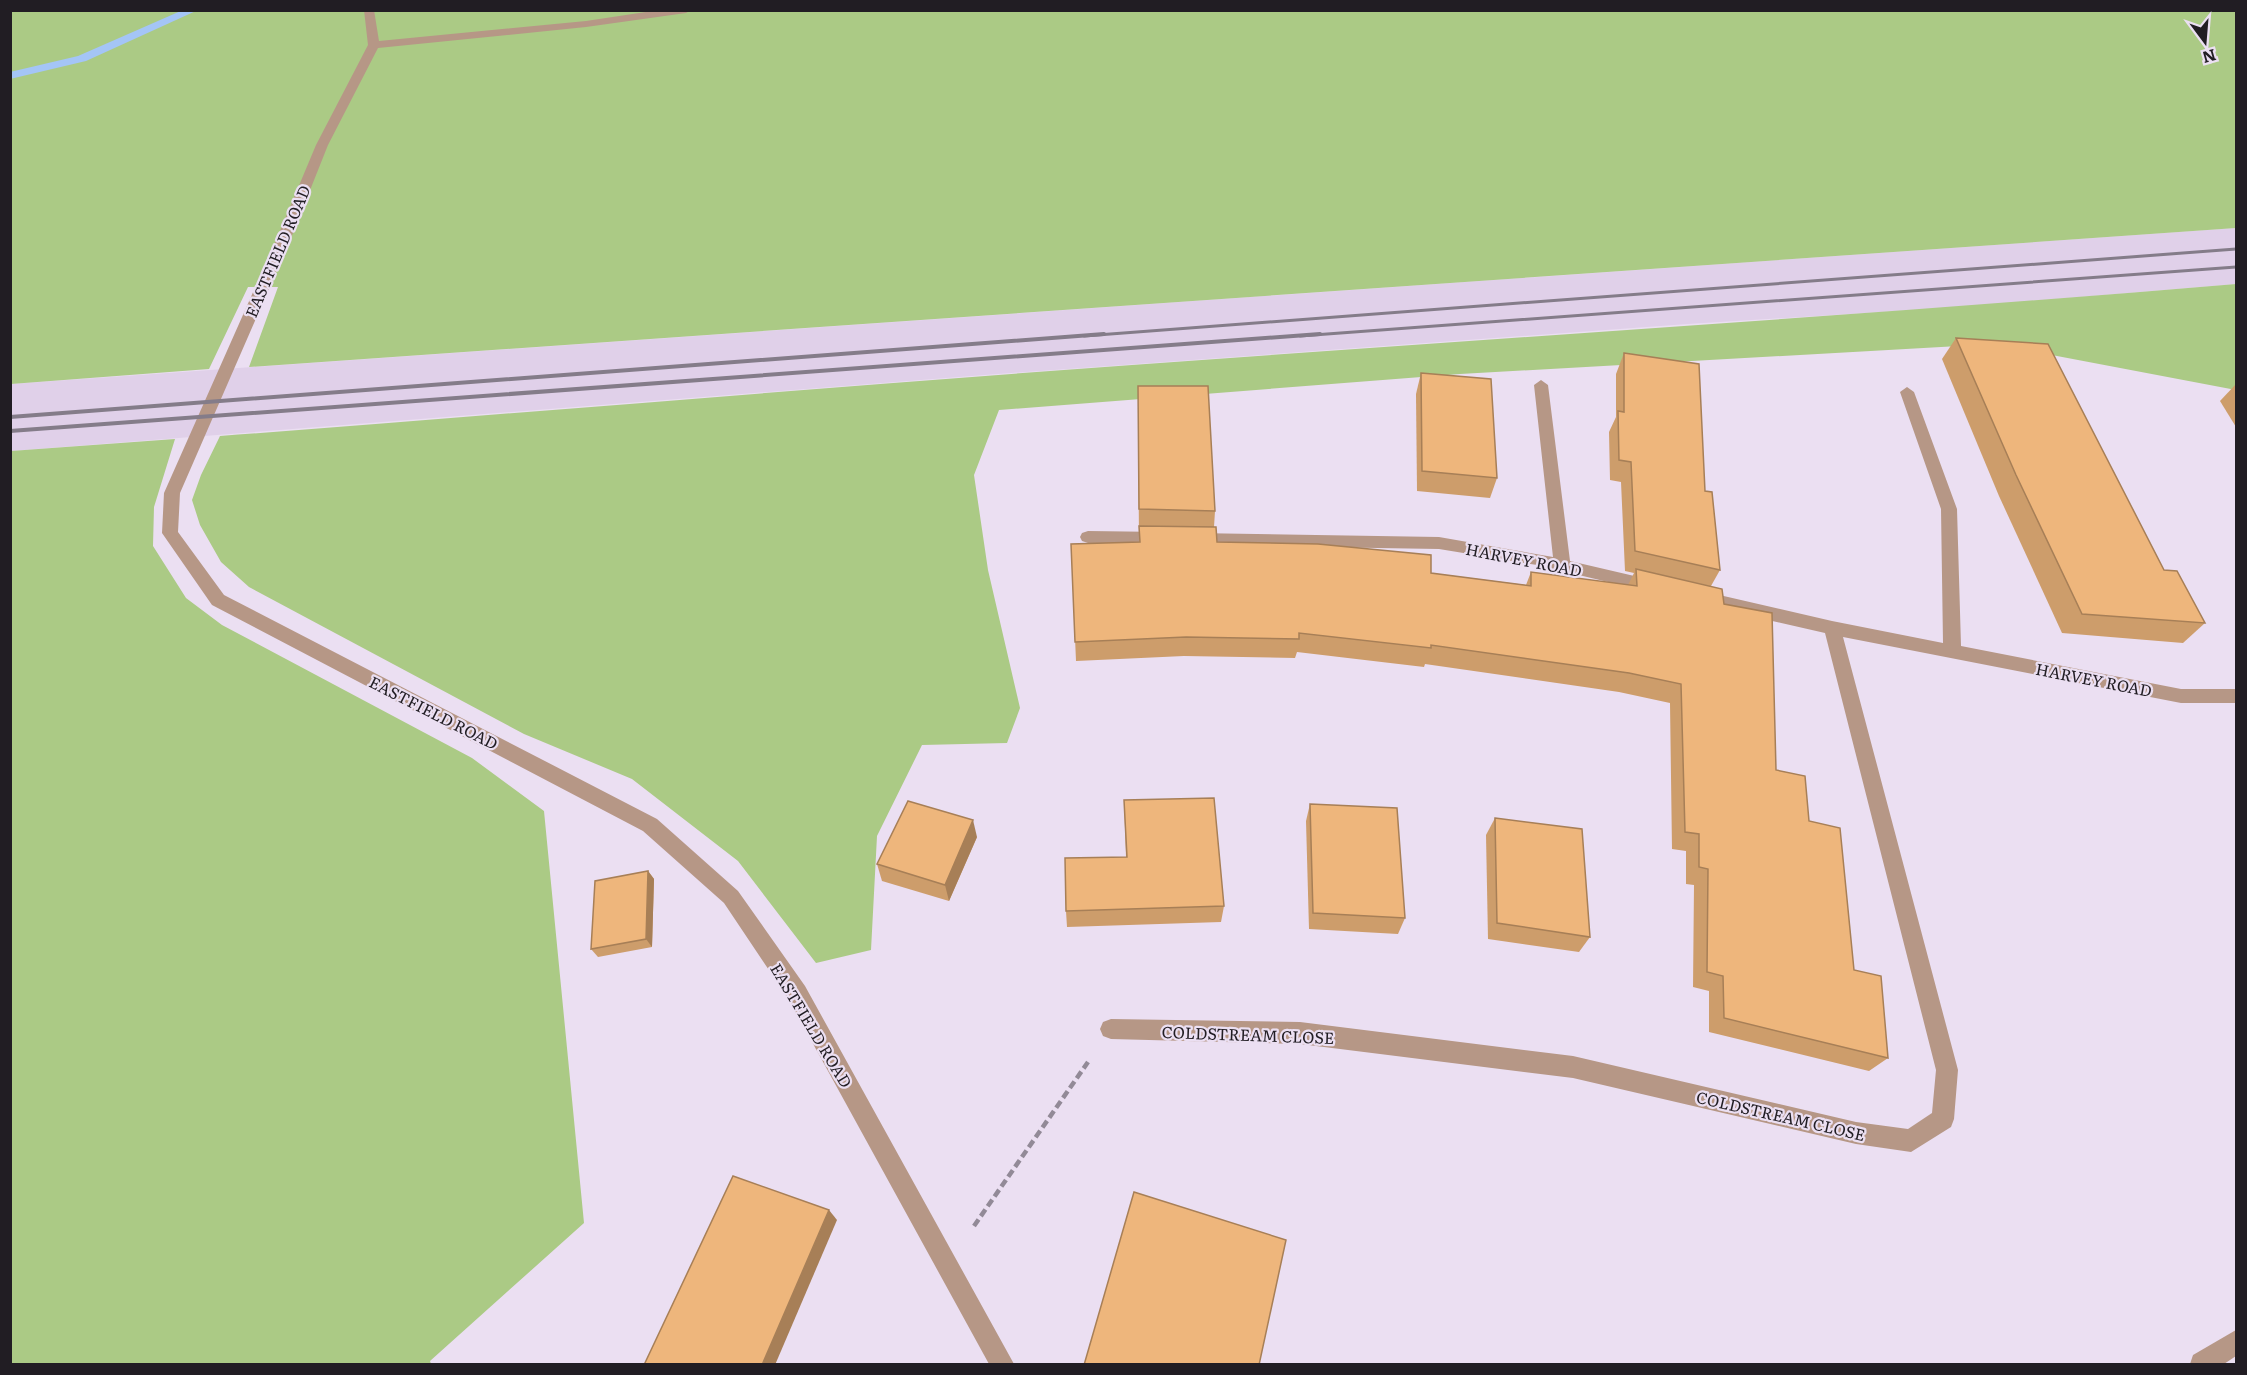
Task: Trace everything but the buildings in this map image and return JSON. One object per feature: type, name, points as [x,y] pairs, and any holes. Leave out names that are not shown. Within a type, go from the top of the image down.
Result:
[{"type":"street","points":[[369,10],[374,45],[586,24],[686,10]]},
{"type":"street","name":"EASTFIELD ROAD","points":[[374,45],[322,145],[284,238],[172,493],[170,533],[218,600],[650,825],[731,897],[797,993],[1002,1365]]},
{"type":"street","points":[[1541,385],[1562,565]]},
{"type":"street","points":[[1907,392],[1949,509],[1952,652]]},
{"type":"street","name":"HARVEY ROAD","points":[[1088,537],[1439,543],[1562,565],[1832,628],[2181,696],[2236,696]]},
{"type":"street","name":"COLDSTREAM CLOSE","points":[[1111,1029],[1300,1033],[1573,1067],[1856,1133],[1911,1141],[1942,1119],[1947,1070],[1832,628]]},
{"type":"street","points":[[2202,1365],[2236,1342]]},
{"type":"path","points":[[947,1265],[1111,1029]]},
{"type":"shaded area","points":[[2236,228],[2236,284],[1962,307],[1688,324],[985,375],[11,451],[11,384]]},
{"type":"green space","points":[[11,11],[2236,11],[2236,228],[249,367],[278,287],[248,287],[209,369],[11,384]]},
{"type":"green space","points":[[2236,284],[2236,390],[1994,344],[1460,374],[999,410],[974,475],[988,570],[1020,708],[1007,743],[922,745],[877,836],[871,950],[816,963],[738,861],[632,779],[524,734],[249,587],[221,562],[200,525],[192,500],[220,436],[1018,373]]},
{"type":"green space","points":[[175,439],[154,507],[153,546],[186,598],[222,625],[472,758],[544,811],[584,1223],[430,1361],[431,1364],[11,1364],[11,451]]},
{"type":"waterway","points":[[10,76],[82,59],[193,10]]},
{"type":"railway","points":[[1084,336],[2236,249]]},
{"type":"railway","points":[[1300,336],[2236,267]]},
{"type":"railway","points":[[10,417],[1104,334]]},
{"type":"railway","points":[[10,431],[1320,334]]}]
